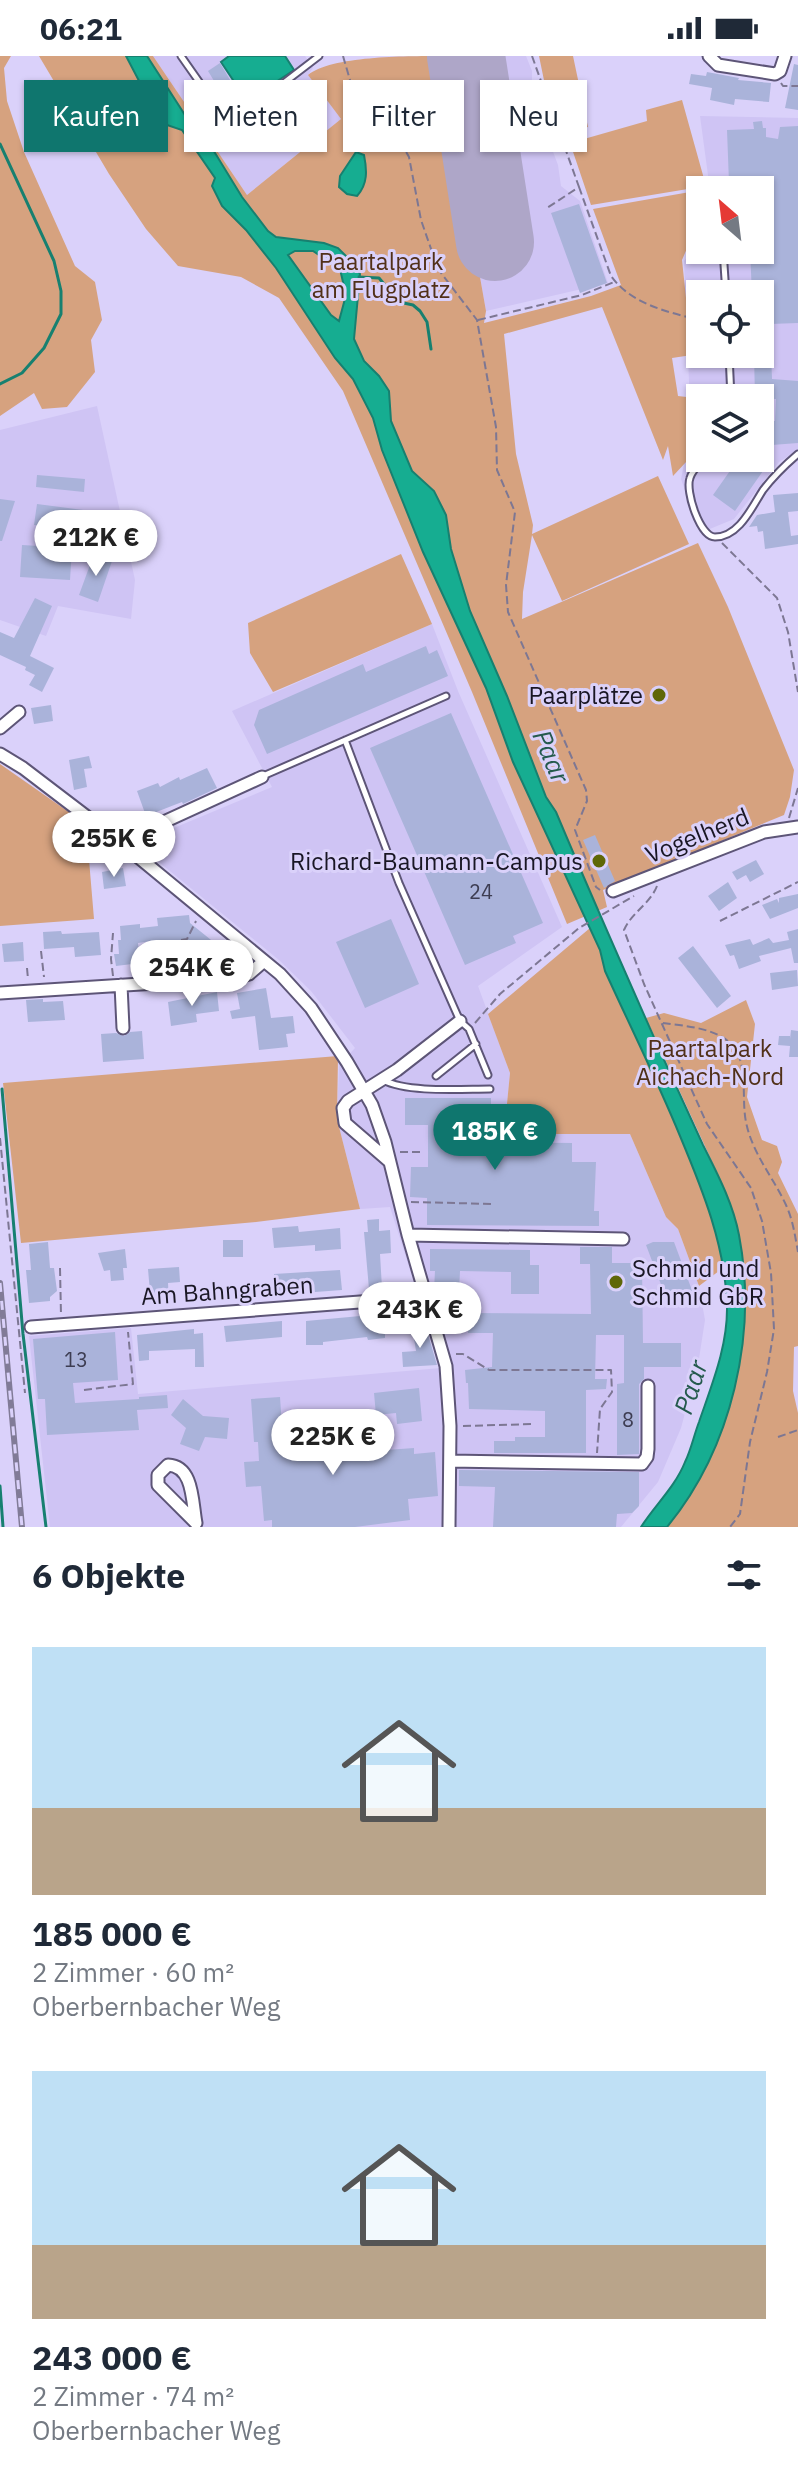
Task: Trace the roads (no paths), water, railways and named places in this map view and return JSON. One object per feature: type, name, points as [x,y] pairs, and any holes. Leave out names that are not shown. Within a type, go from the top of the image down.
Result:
[{"type":"street","points":[[709,56],[718,65],[775,74],[780,71],[785,56]]},
{"type":"street","points":[[0,728],[19,712]]},
{"type":"street","points":[[0,754],[120,842],[280,974],[313,1011],[364,1091],[379,1123],[448,1380],[449,1527]]},
{"type":"street","points":[[120,842],[262,777]]},
{"type":"street","name":"Vogelherd","points":[[613,891],[764,832],[792,827]]},
{"type":"street","points":[[0,993],[235,978],[249,974],[264,961]]},
{"type":"street","points":[[117,986],[123,1028]]},
{"type":"street","points":[[388,1156],[345,1123],[343,1108],[460,1021]]},
{"type":"street","points":[[408,1235],[623,1239]]},
{"type":"street","name":"Am Bahngraben","points":[[31,1327],[426,1297]]},
{"type":"street","points":[[450,1461],[597,1464],[645,1461],[648,1449],[648,1386]]},
{"type":"street","points":[[178,1466],[186,1473],[196,1525],[160,1489],[157,1479],[164,1467],[178,1466]]},
{"type":"lane","points":[[181,56],[214,103],[234,113],[243,111],[272,92],[319,56]]},
{"type":"lane","points":[[694,472],[689,478],[688,488],[702,527],[707,534],[719,536],[733,530],[744,520],[764,489],[798,454]]},
{"type":"lane","points":[[262,777],[446,696]]},
{"type":"lane","points":[[345,740],[399,883],[460,1021],[469,1029],[488,1075]]},
{"type":"lane","points":[[436,1076],[476,1044]]},
{"type":"lane","points":[[382,1079],[391,1084],[426,1088],[490,1089]]},
{"type":"waterway","points":[[0,144],[54,261],[61,291],[61,314],[44,348],[22,373],[0,384]]},
{"type":"waterway","points":[[359,277],[379,278],[399,302],[413,305],[420,311],[427,322],[431,349]]},
{"type":"waterway","points":[[2,1089],[23,1334],[46,1527]]},
{"type":"waterway","points":[[0,1486],[3,1527]]},
{"type":"railway","points":[[0,1283],[22,1527]]},
{"type":"place","name":"Paarplätze","points":[[659,695]]},
{"type":"place","name":"Richard-Baumann-Campus","points":[[599,861]]},
{"type":"place","name":"Schmid und Schmid GbR","points":[[616,1282]]},
{"type":"park label","name":"Paartalpark am Flugplatz","points":[[381,275]]},
{"type":"park label","name":"Paartalpark Aichach-Nord","points":[[710,1062]]},
{"type":"water label","name":"Paar","points":[[552,756]]},
{"type":"water label","name":"Paar","points":[[690,1387]]}]
